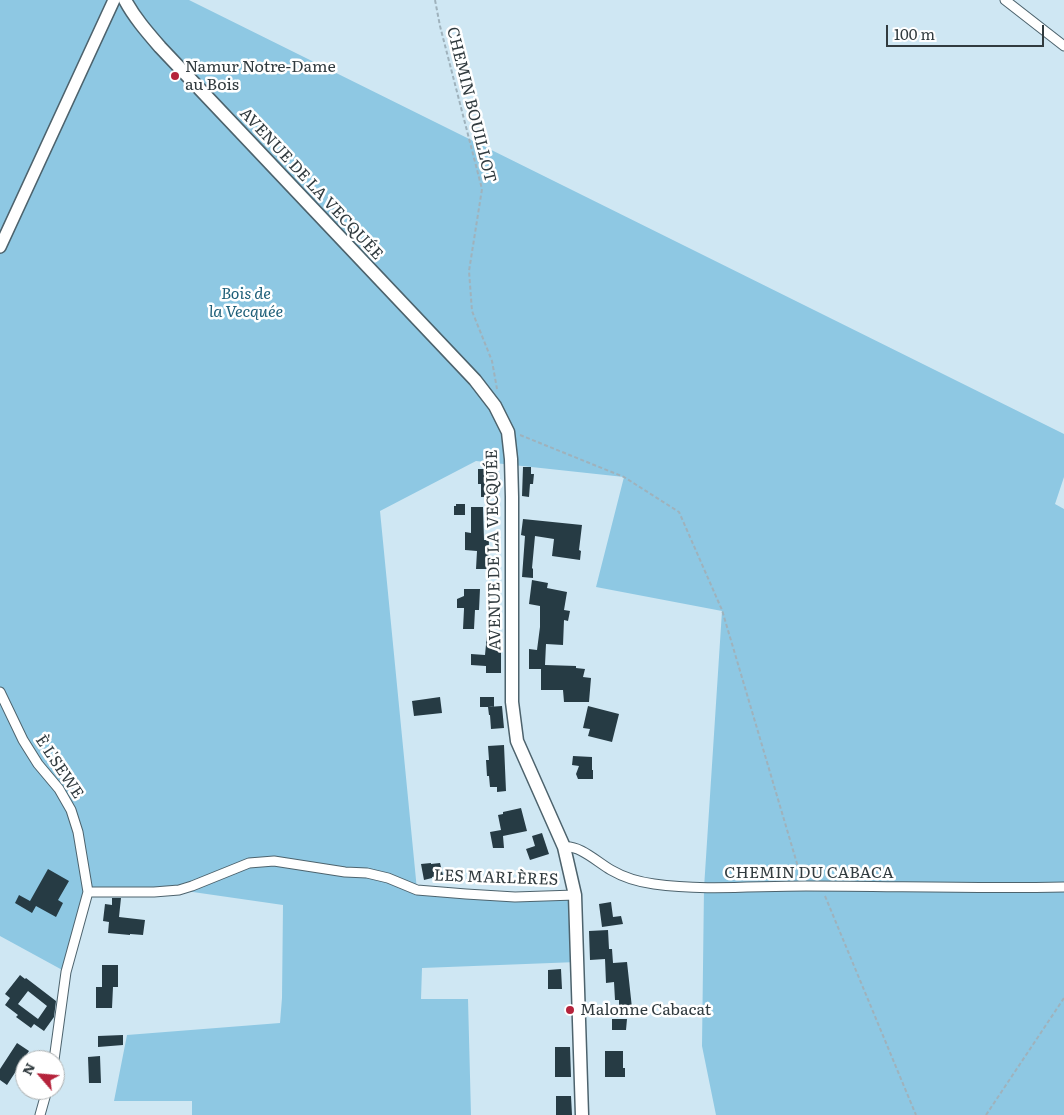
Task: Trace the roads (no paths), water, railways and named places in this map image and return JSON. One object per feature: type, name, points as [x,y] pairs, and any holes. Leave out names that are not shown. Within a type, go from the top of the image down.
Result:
[{"type":"main road","name":"AVENUE DE LA VECQUÉE","points":[[125,0],[166,54],[475,380],[495,406],[508,432],[511,459],[512,702],[517,741],[564,848],[575,895],[582,1115]]},
{"type":"street","points":[[0,247],[114,0]]},
{"type":"street","points":[[1006,0],[1064,46]]},
{"type":"street","name":"È L'SEWE","points":[[0,692],[23,740],[38,764],[59,789],[71,810],[78,832],[88,892]]},
{"type":"street","name":"CHEMIN DU CABACA","points":[[564,848],[577,849],[612,871],[653,884],[704,888],[804,886],[1064,888]]},
{"type":"street","name":"LES MARLÈRES","points":[[88,892],[178,890],[249,863],[274,861],[388,878],[417,890],[515,897],[575,895]]},
{"type":"street","points":[[55,1050],[66,972],[88,892]]},
{"type":"street","points":[[40,1115],[44,1100]]},
{"type":"place","name":"Namur Notre-Dame au Bois","points":[[175,76]]},
{"type":"place","name":"Malonne Cabacat","points":[[570,1010]]},
{"type":"park label","name":"Bois de la Vecquée","points":[[246,303]]}]
